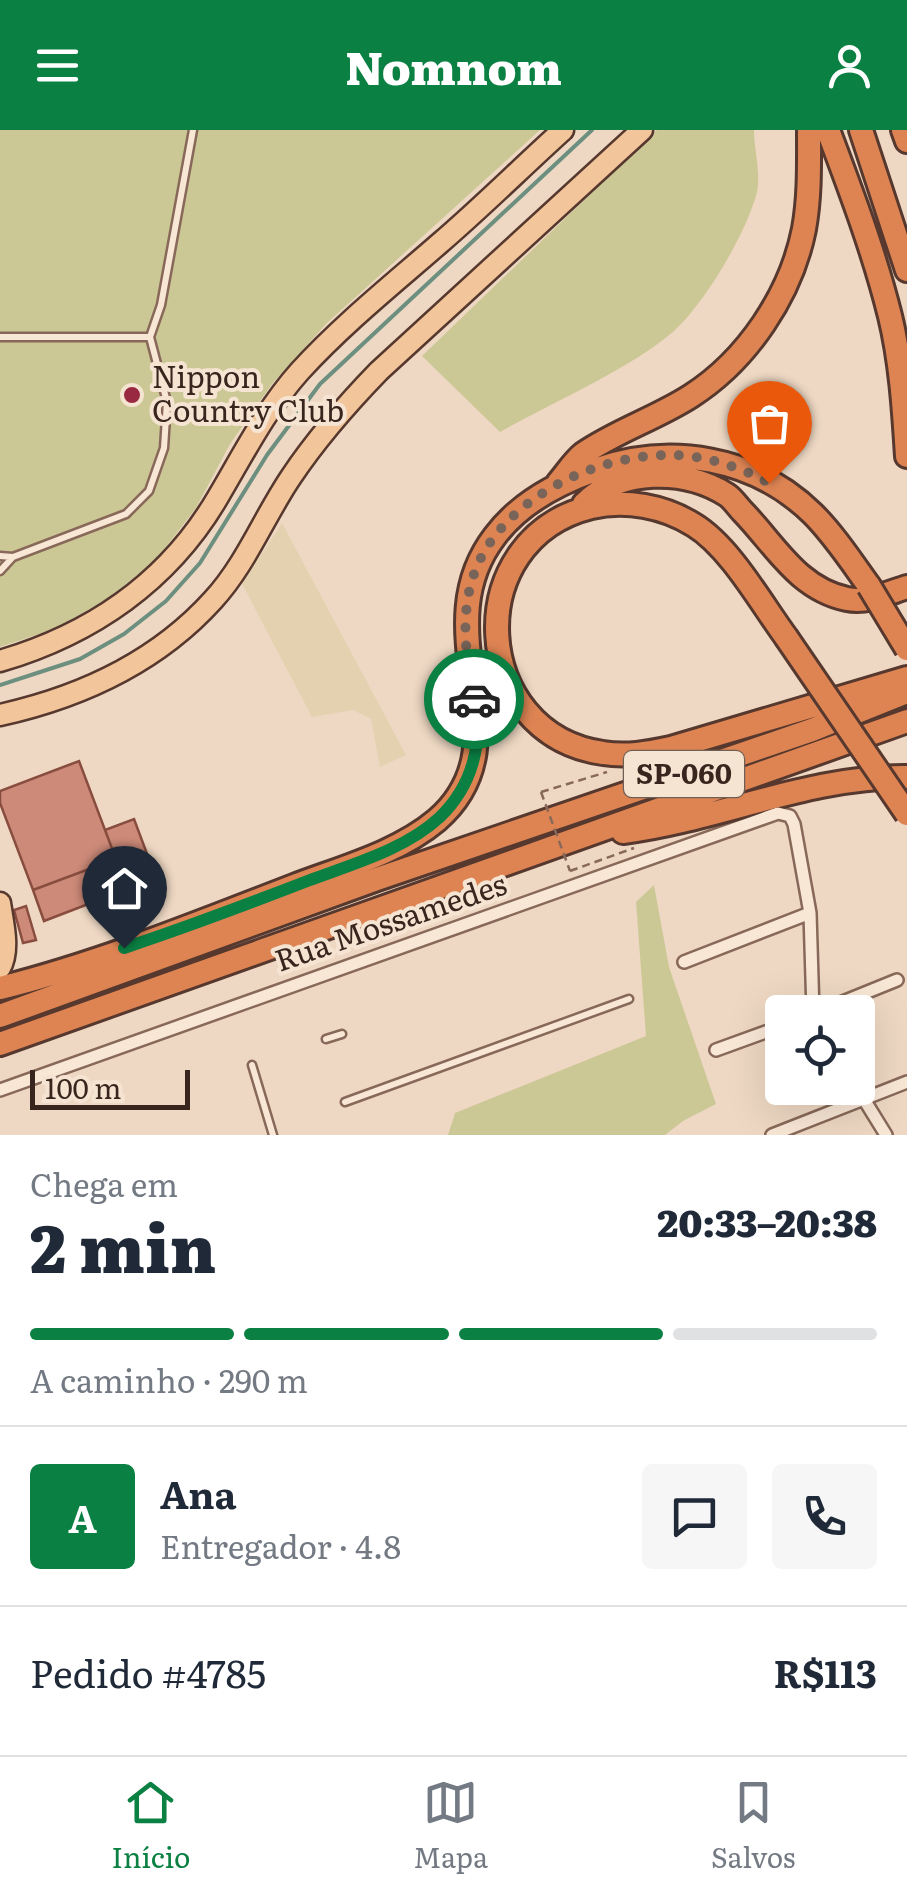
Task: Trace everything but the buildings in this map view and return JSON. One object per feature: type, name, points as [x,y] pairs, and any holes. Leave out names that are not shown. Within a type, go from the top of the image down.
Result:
[{"type":"highway","points":[[554,488],[581,456],[692,396],[736,358],[755,335],[776,304],[796,258],[809,187],[809,130]]},
{"type":"highway","points":[[828,130],[865,231],[890,318],[907,456]]},
{"type":"highway","points":[[861,130],[907,270]]},
{"type":"highway","points":[[903,130],[907,140]]},
{"type":"highway","points":[[0,988],[194,924],[404,842],[438,820],[469,778],[477,752],[478,712],[466,636],[471,584],[494,536],[516,512],[580,476],[636,458],[698,457],[727,464],[787,493],[830,533],[869,586],[907,649]]},
{"type":"highway","points":[[578,510],[594,495],[634,477],[660,475],[692,481],[728,496],[778,555],[822,590],[848,599],[868,600],[907,587]]},
{"type":"highway","points":[[907,678],[736,731],[638,754],[602,753],[554,734],[536,722],[509,683],[500,658],[496,610],[506,574],[524,547],[558,520],[578,510],[631,504],[653,508],[694,525],[729,559],[786,637],[907,814]]},
{"type":"highway","name":"SP-060","points":[[0,1016],[377,879],[812,730],[907,692]]},
{"type":"highway","name":"SP-060","points":[[0,1044],[907,721]]},
{"type":"highway","points":[[574,839],[652,828],[811,788],[907,778]]},
{"type":"highway","points":[[0,1053],[44,1039],[69,1020]]},
{"type":"main road","points":[[0,661],[44,648],[85,628],[119,607],[161,572],[198,530],[244,449],[298,373],[563,130]]},
{"type":"main road","points":[[0,715],[66,698],[100,684],[177,634],[214,600],[289,480],[340,410],[642,130]]},
{"type":"main road","points":[[0,903],[2,964]]},
{"type":"street","name":"Rua Mossamedes","points":[[0,1090],[778,813],[790,816],[794,824],[810,913]]},
{"type":"street","points":[[684,962],[810,913],[815,995]]},
{"type":"street","points":[[859,995],[897,980]]},
{"type":"street","points":[[716,1050],[765,1032]]},
{"type":"street","points":[[875,1089],[907,1082]]},
{"type":"street","points":[[772,1135],[835,1105]]},
{"type":"street","points":[[867,1105],[886,1135]]},
{"type":"lane","points":[[0,556],[13,557],[126,514],[149,491],[161,463],[168,422],[163,379],[150,338],[162,305],[193,130]]},
{"type":"lane","points":[[0,338],[150,338]]},
{"type":"lane","points":[[0,571],[13,557]]},
{"type":"lane","points":[[345,1102],[629,998]]},
{"type":"lane","points":[[326,1039],[342,1034]]},
{"type":"lane","points":[[252,1065],[273,1135]]},
{"type":"path","points":[[612,770],[542,792],[570,870],[641,846]]},
{"type":"shaded area","name":"Nippon Country Club","points":[[0,130],[540,130],[327,323],[272,384],[230,444],[196,508],[156,560],[108,598],[57,628],[0,647]]},
{"type":"shaded area","points":[[657,130],[754,130],[757,192],[735,246],[699,303],[657,345],[500,432],[422,356]]},
{"type":"shaded area","points":[[282,523],[406,755],[380,767],[371,719],[353,710],[312,717],[242,584]]},
{"type":"shaded area","points":[[654,885],[669,967],[716,1104],[665,1135],[448,1135],[455,1113],[646,1036],[636,902]]},
{"type":"waterway","points":[[0,685],[80,659],[124,634],[166,601],[200,563],[267,455],[320,384],[592,130]]},
{"type":"way so far","points":[[474,699],[466,636],[471,584],[494,536],[516,512],[580,476],[636,458],[698,457],[752,473],[769,483]]},
{"type":"place","name":"Nippon Country Club","points":[[132,395]]},
{"type":"route","points":[[124,948],[342,868],[404,842],[438,820],[469,778],[477,752],[478,712],[474,699]]}]
